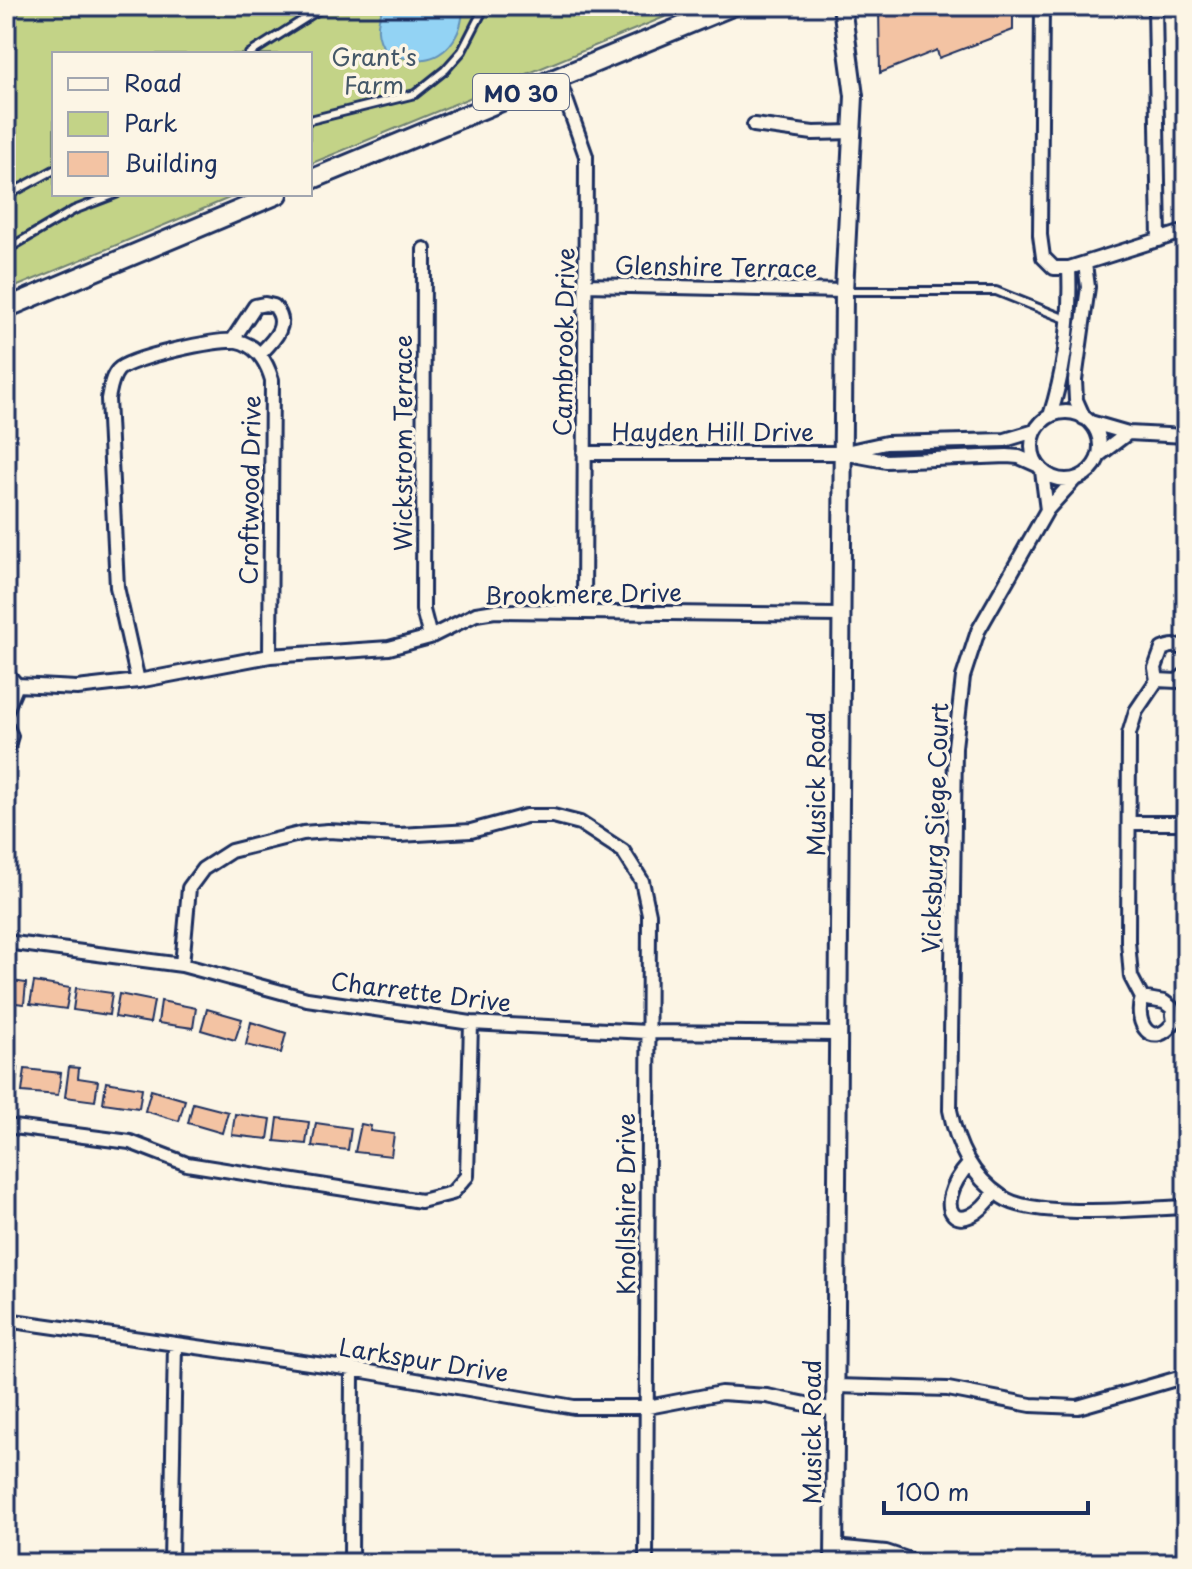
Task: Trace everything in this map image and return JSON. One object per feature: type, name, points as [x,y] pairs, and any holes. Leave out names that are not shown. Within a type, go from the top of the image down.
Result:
[{"type":"main road","name":"MO 30","points":[[312,179],[732,6]]},
{"type":"main road","points":[[6,308],[273,196]]},
{"type":"street","name":"Musick Road","points":[[834,1555],[844,291],[845,229],[854,132],[852,72],[842,6]]},
{"type":"street","points":[[1042,6],[1040,235],[1043,257],[1054,268],[1069,268],[1186,231]]},
{"type":"street","points":[[1155,6],[1159,240]]},
{"type":"street","name":"Cambrook Drive","points":[[558,77],[586,156],[584,612]]},
{"type":"street","points":[[754,125],[813,133],[854,132]]},
{"type":"street","name":"Wickstrom Terrace","points":[[424,249],[423,610],[430,637]]},
{"type":"street","points":[[843,453],[886,461],[1019,457],[1054,478],[1075,479],[1093,468],[1099,455],[1100,441],[1076,400],[1075,392],[1088,287],[1085,264]]},
{"type":"street","points":[[1050,416],[1059,384],[1068,319],[1069,268]]},
{"type":"street","name":"Glenshire Terrace","points":[[586,285],[844,291]]},
{"type":"street","points":[[138,681],[117,587],[108,399],[112,381],[120,368],[151,356],[208,342],[235,341],[260,354],[281,329],[282,319],[274,306],[255,306],[235,341]]},
{"type":"street","name":"Croftwood Drive","points":[[260,354],[272,380],[270,656]]},
{"type":"street","points":[[843,453],[886,443],[1005,440],[1035,431],[1050,416],[1064,412],[1128,433],[1186,436]]},
{"type":"street","points":[[1035,431],[1032,452],[1040,468],[1047,510]]},
{"type":"street","points":[[1099,455],[1128,433]]},
{"type":"street","name":"Hayden Hill Drive","points":[[584,453],[843,453]]},
{"type":"street","name":"Vicksburg Siege Court","points":[[1075,479],[1047,510],[978,631],[963,677],[955,747],[950,1110],[955,1135],[969,1164],[979,1178],[1004,1199],[1040,1209],[1186,1207]]},
{"type":"street","name":"Brookmere Drive","points":[[17,685],[77,688],[138,681],[270,656],[389,648],[430,637],[476,614],[495,611],[840,615]]},
{"type":"street","points":[[1142,998],[1131,977],[1128,941],[1129,734],[1136,711],[1157,680],[1155,668],[1162,649],[1170,645],[1186,651]]},
{"type":"street","points":[[6,673],[17,685],[6,711]]},
{"type":"street","points":[[1157,680],[1177,681],[1186,674]]},
{"type":"street","points":[[6,726],[11,736],[6,751]]},
{"type":"street","name":"Knollshire Drive","points":[[182,965],[189,888],[213,861],[231,851],[267,840],[328,831],[399,835],[471,831],[526,816],[553,816],[580,823],[623,851],[642,881],[649,914],[646,1563]]},
{"type":"street","points":[[1129,823],[1186,823]]},
{"type":"street","name":"Charrette Drive","points":[[6,942],[182,965],[307,999],[471,1023],[647,1032],[836,1034]]},
{"type":"street","points":[[6,1126],[130,1142],[187,1164],[421,1201],[452,1193],[467,1176],[471,1023]]},
{"type":"street","points":[[969,1164],[951,1189],[948,1201],[951,1211],[959,1217],[970,1218],[983,1210],[995,1192]]},
{"type":"street","name":"Larkspur Drive","points":[[6,1320],[352,1369],[574,1407],[648,1407],[721,1393],[767,1396],[835,1410]]},
{"type":"street","points":[[171,1563],[175,1344]]},
{"type":"street","points":[[351,1563],[352,1369]]},
{"type":"street","points":[[835,1386],[948,1389],[1031,1405],[1078,1407],[1179,1378],[1186,1379]]},
{"type":"street","points":[[834,1555],[886,1552],[919,1563]]},
{"type":"lane","points":[[252,52],[325,6]]},
{"type":"lane","points":[[312,120],[415,94],[445,70],[462,51],[485,6]]},
{"type":"lane","points":[[6,196],[52,171]]},
{"type":"lane","points":[[6,250],[74,210],[111,196]]},
{"type":"lane","points":[[844,291],[996,291],[1068,319],[1083,321]]},
{"type":"green space","name":"Grant's Farm","points":[[6,6],[691,6],[312,163],[312,52],[52,52],[52,196],[234,196],[6,291]]},
{"type":"water","points":[[384,6],[463,6],[456,37],[443,52],[424,59],[405,58],[386,52],[378,30]]},
{"type":"building","points":[[879,6],[1013,6],[1013,30],[939,58],[937,50],[880,73]]},
{"type":"building","points":[[6,980],[26,983],[24,1004],[6,1002]]},
{"type":"building","points":[[34,982],[70,988],[66,1009],[30,1004]]},
{"type":"building","points":[[76,988],[112,993],[109,1015],[73,1010]]},
{"type":"building","points":[[119,994],[154,1001],[150,1023],[115,1017]]},
{"type":"building","points":[[161,1001],[196,1008],[193,1028],[158,1023]]},
{"type":"building","points":[[207,1009],[242,1019],[235,1040],[201,1030]]},
{"type":"building","points":[[251,1022],[286,1033],[281,1053],[246,1045]]},
{"type":"building","points":[[6,1066],[18,1068],[15,1089],[6,1088]]},
{"type":"building","points":[[69,1067],[79,1068],[78,1078],[98,1081],[95,1101],[65,1097]]},
{"type":"building","points":[[25,1069],[61,1073],[58,1095],[22,1092]]},
{"type":"building","points":[[106,1082],[142,1088],[139,1108],[103,1103]]},
{"type":"building","points":[[151,1090],[185,1100],[179,1121],[145,1111]]},
{"type":"building","points":[[193,1103],[228,1112],[222,1133],[188,1123]]},
{"type":"building","points":[[235,1114],[271,1119],[268,1139],[232,1135]]},
{"type":"building","points":[[278,1118],[309,1122],[306,1144],[275,1141]]},
{"type":"building","points":[[316,1123],[351,1128],[348,1150],[312,1146]]},
{"type":"building","points":[[361,1124],[371,1126],[370,1131],[394,1134],[391,1156],[355,1152]]}]
